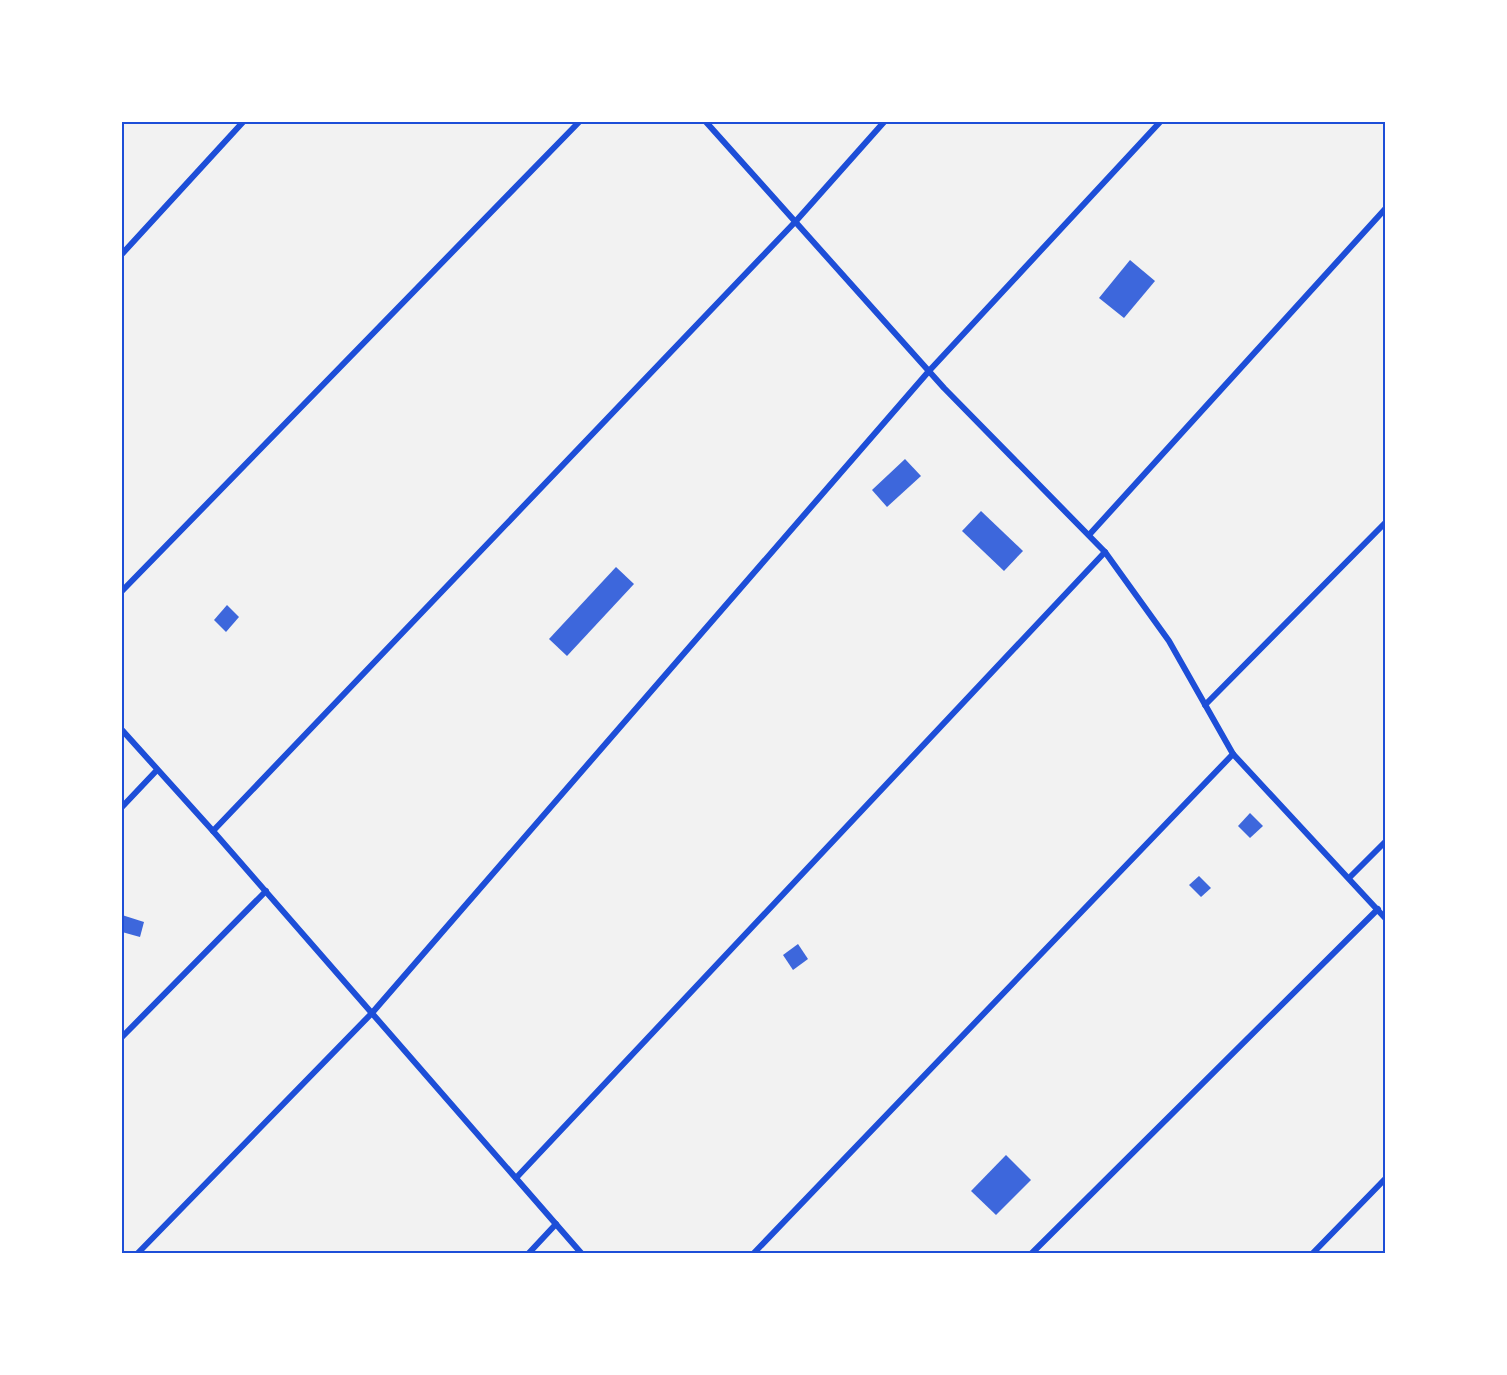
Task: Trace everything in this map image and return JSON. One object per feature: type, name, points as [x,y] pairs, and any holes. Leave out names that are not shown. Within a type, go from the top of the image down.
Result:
[{"type":"street","points":[[122,254],[243,122]]},
{"type":"street","points":[[122,591],[579,122]]},
{"type":"street","points":[[706,122],[929,371],[1105,552],[1169,641],[1233,754],[1386,918]]},
{"type":"street","points":[[213,831],[796,221],[884,122]]},
{"type":"street","points":[[137,1254],[372,1013],[929,371],[1160,122]]},
{"type":"street","points":[[1089,535],[1386,208]]},
{"type":"street","points":[[1204,705],[1386,522]]},
{"type":"street","points":[[516,1178],[1105,552]]},
{"type":"street","points":[[122,730],[266,891],[582,1254]]},
{"type":"street","points":[[753,1254],[1233,754]]},
{"type":"street","points":[[122,807],[157,770]]},
{"type":"street","points":[[1349,878],[1386,841]]},
{"type":"street","points":[[122,1036],[266,891]]},
{"type":"street","points":[[1031,1254],[1378,909]]},
{"type":"street","points":[[1312,1254],[1386,1178]]},
{"type":"street","points":[[528,1254],[556,1224]]},
{"type":"building","points":[[1130,260],[1155,281],[1124,318],[1099,298]]},
{"type":"building","points":[[905,459],[921,476],[887,507],[872,490]]},
{"type":"building","points":[[981,511],[1023,551],[1004,571],[962,531]]},
{"type":"building","points":[[616,567],[634,584],[567,656],[549,639]]},
{"type":"building","points":[[227,605],[239,617],[226,632],[214,620]]},
{"type":"building","points":[[1250,813],[1263,826],[1250,838],[1238,826]]},
{"type":"building","points":[[1199,876],[1211,888],[1201,897],[1189,885]]},
{"type":"building","points":[[122,915],[144,922],[140,937],[122,932]]},
{"type":"building","points":[[798,944],[808,959],[793,970],[783,955]]},
{"type":"building","points":[[1006,1155],[1031,1180],[996,1215],[971,1191]]}]
